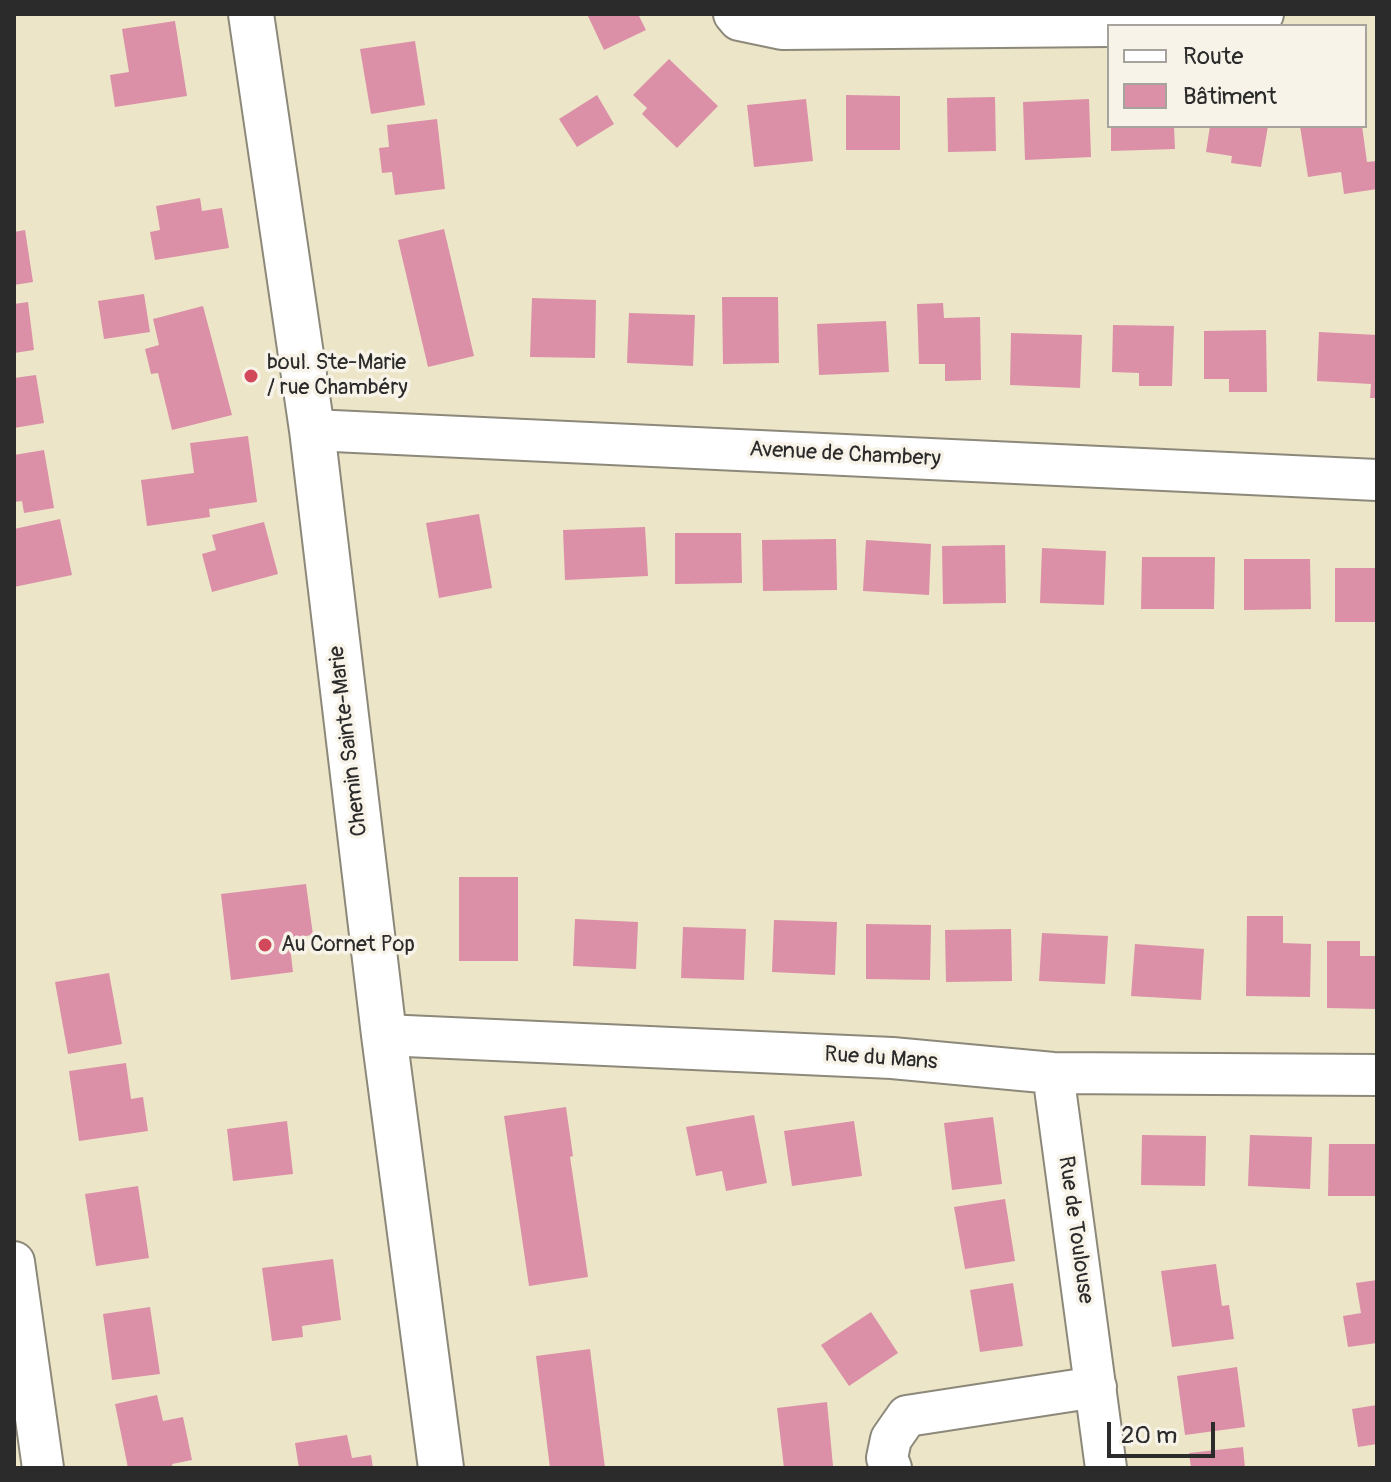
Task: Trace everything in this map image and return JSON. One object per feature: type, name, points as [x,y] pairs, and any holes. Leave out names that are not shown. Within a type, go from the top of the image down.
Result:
[{"type":"street","name":"Chemin Sainte-Marie","points":[[251,14],[312,430],[384,1035],[441,1468]]},
{"type":"street","points":[[734,14],[739,20],[782,29],[1107,26]]},
{"type":"street","points":[[1222,24],[1263,14]]},
{"type":"street","name":"Avenue de Chambery","points":[[312,430],[1377,480]]},
{"type":"street","name":"Rue du Mans","points":[[384,1035],[892,1058],[1053,1073],[1377,1075]]},
{"type":"street","name":"Rue de Toulouse","points":[[1053,1073],[1106,1468]]},
{"type":"street","points":[[14,1262],[43,1468]]},
{"type":"street","points":[[891,1468],[887,1458],[891,1439],[907,1416],[1096,1387]]},
{"type":"building","points":[[587,14],[638,14],[646,30],[604,50]]},
{"type":"building","points":[[175,21],[187,96],[115,107],[110,75],[129,72],[122,29]]},
{"type":"building","points":[[415,41],[425,105],[371,114],[360,49]]},
{"type":"building","points":[[669,59],[718,106],[677,148],[642,114],[647,108],[633,95]]},
{"type":"building","points":[[597,95],[614,124],[577,147],[559,119]]},
{"type":"building","points":[[846,95],[900,96],[900,150],[846,150]]},
{"type":"building","points":[[995,97],[996,151],[948,152],[947,98]]},
{"type":"building","points":[[806,99],[813,161],[754,167],[747,105]]},
{"type":"building","points":[[1089,99],[1091,157],[1025,160],[1023,102]]},
{"type":"building","points":[[437,119],[445,189],[395,195],[392,172],[382,173],[379,148],[389,147],[387,125]]},
{"type":"building","points":[[1111,128],[1174,128],[1175,149],[1111,151]]},
{"type":"building","points":[[1210,128],[1268,128],[1261,167],[1231,163],[1232,156],[1206,152]]},
{"type":"building","points":[[1300,128],[1362,128],[1367,162],[1377,161],[1377,189],[1344,194],[1341,172],[1308,177]]},
{"type":"building","points":[[200,198],[202,211],[222,208],[229,248],[155,260],[150,232],[160,230],[156,206]]},
{"type":"building","points":[[444,229],[474,356],[428,367],[398,240]]},
{"type":"building","points":[[25,230],[33,282],[14,285],[14,232]]},
{"type":"building","points":[[144,294],[150,332],[104,339],[98,301]]},
{"type":"building","points":[[722,297],[778,297],[779,363],[723,364]]},
{"type":"building","points":[[532,298],[596,300],[595,358],[530,357]]},
{"type":"building","points":[[28,302],[34,350],[14,353],[14,304]]},
{"type":"building","points":[[943,303],[944,318],[980,317],[981,380],[945,381],[945,364],[919,364],[917,304]]},
{"type":"building","points":[[203,306],[232,415],[172,430],[158,373],[151,374],[145,349],[159,345],[153,319]]},
{"type":"building","points":[[629,313],[695,315],[693,366],[627,363]]},
{"type":"building","points":[[886,321],[889,372],[819,375],[817,324]]},
{"type":"building","points":[[1113,325],[1174,326],[1172,386],[1139,386],[1139,373],[1112,372]]},
{"type":"building","points":[[1266,330],[1267,392],[1229,392],[1229,379],[1204,379],[1204,331]]},
{"type":"building","points":[[1319,332],[1377,335],[1377,398],[1370,398],[1371,384],[1317,381]]},
{"type":"building","points":[[1011,333],[1082,335],[1080,388],[1010,385]]},
{"type":"building","points":[[36,375],[44,423],[14,428],[14,378]]},
{"type":"building","points":[[248,436],[257,502],[209,509],[210,517],[147,526],[141,480],[194,473],[190,443]]},
{"type":"building","points":[[44,450],[54,508],[24,513],[22,501],[14,502],[14,455]]},
{"type":"building","points":[[479,514],[492,588],[439,598],[426,523]]},
{"type":"building","points":[[60,519],[72,575],[14,587],[14,529]]},
{"type":"building","points":[[264,522],[278,574],[212,592],[202,554],[216,550],[212,535]]},
{"type":"building","points":[[645,527],[648,576],[565,580],[563,530]]},
{"type":"building","points":[[675,533],[741,533],[742,583],[675,584]]},
{"type":"building","points":[[836,539],[837,590],[763,591],[762,540]]},
{"type":"building","points":[[866,540],[931,544],[929,595],[863,591]]},
{"type":"building","points":[[1005,545],[1006,603],[943,604],[942,546]]},
{"type":"building","points":[[1042,548],[1106,551],[1104,605],[1040,603]]},
{"type":"building","points":[[1142,557],[1215,557],[1214,609],[1141,609]]},
{"type":"building","points":[[1244,559],[1310,559],[1311,609],[1244,610]]},
{"type":"building","points":[[1335,568],[1377,568],[1377,622],[1335,622]]},
{"type":"building","points":[[459,877],[518,877],[518,961],[459,961]]},
{"type":"building","points":[[306,884],[313,935],[289,938],[293,972],[231,980],[221,894]]},
{"type":"building","points":[[1247,916],[1283,916],[1283,943],[1311,944],[1310,997],[1246,996]]},
{"type":"building","points":[[575,919],[638,922],[636,969],[573,966]]},
{"type":"building","points":[[774,920],[837,922],[835,975],[772,972]]},
{"type":"building","points":[[866,924],[931,925],[930,980],[866,979]]},
{"type":"building","points":[[683,927],[746,929],[744,980],[681,978]]},
{"type":"building","points":[[1011,929],[1012,981],[946,982],[945,930]]},
{"type":"building","points":[[1042,933],[1108,936],[1105,984],[1039,981]]},
{"type":"building","points":[[1327,941],[1360,941],[1360,956],[1377,956],[1377,1009],[1327,1008]]},
{"type":"building","points":[[1135,944],[1204,949],[1201,1000],[1131,996]]},
{"type":"building","points":[[109,973],[122,1044],[68,1054],[55,982]]},
{"type":"building","points":[[126,1063],[131,1099],[143,1097],[148,1131],[79,1141],[69,1071]]},
{"type":"building","points":[[566,1107],[573,1156],[570,1157],[588,1277],[529,1286],[504,1116]]},
{"type":"building","points":[[754,1115],[767,1183],[726,1191],[722,1171],[696,1176],[686,1127]]},
{"type":"building","points":[[993,1117],[1002,1184],[952,1190],[944,1123]]},
{"type":"building","points":[[287,1121],[293,1174],[233,1181],[227,1129]]},
{"type":"building","points":[[854,1121],[862,1176],[792,1186],[784,1131]]},
{"type":"building","points":[[1142,1135],[1206,1136],[1205,1186],[1141,1185]]},
{"type":"building","points":[[1250,1135],[1312,1137],[1310,1189],[1248,1186]]},
{"type":"building","points":[[1329,1144],[1377,1144],[1377,1196],[1328,1196]]},
{"type":"building","points":[[138,1186],[149,1258],[96,1266],[85,1194]]},
{"type":"building","points":[[1005,1199],[1015,1261],[965,1269],[954,1207]]},
{"type":"building","points":[[333,1259],[341,1320],[302,1326],[303,1337],[272,1341],[262,1268]]},
{"type":"building","points":[[1216,1264],[1222,1306],[1229,1305],[1234,1339],[1172,1347],[1161,1271]]},
{"type":"building","points":[[1377,1280],[1377,1343],[1348,1347],[1343,1316],[1361,1313],[1356,1283]]},
{"type":"building","points":[[1013,1283],[1023,1346],[980,1352],[970,1290]]},
{"type":"building","points":[[150,1307],[160,1374],[112,1380],[103,1314]]},
{"type":"building","points":[[871,1312],[898,1353],[849,1386],[821,1345]]},
{"type":"building","points":[[590,1349],[605,1468],[550,1468],[536,1356]]},
{"type":"building","points":[[1237,1367],[1245,1427],[1185,1435],[1177,1376]]},
{"type":"building","points":[[157,1395],[163,1421],[183,1417],[192,1460],[172,1464],[173,1468],[128,1468],[115,1404]]},
{"type":"building","points":[[827,1402],[833,1466],[784,1468],[777,1408]]},
{"type":"building","points":[[1377,1405],[1377,1444],[1358,1447],[1352,1409]]},
{"type":"building","points":[[347,1435],[352,1458],[371,1455],[373,1468],[299,1468],[295,1443]]},
{"type":"building","points":[[1243,1447],[1245,1468],[1191,1468],[1189,1453]]},
{"type":"place","name":"boul. Ste-Marie / rue Chambéry","points":[[251,376]]},
{"type":"place","name":"Au Cornet Pop","points":[[265,945]]}]
